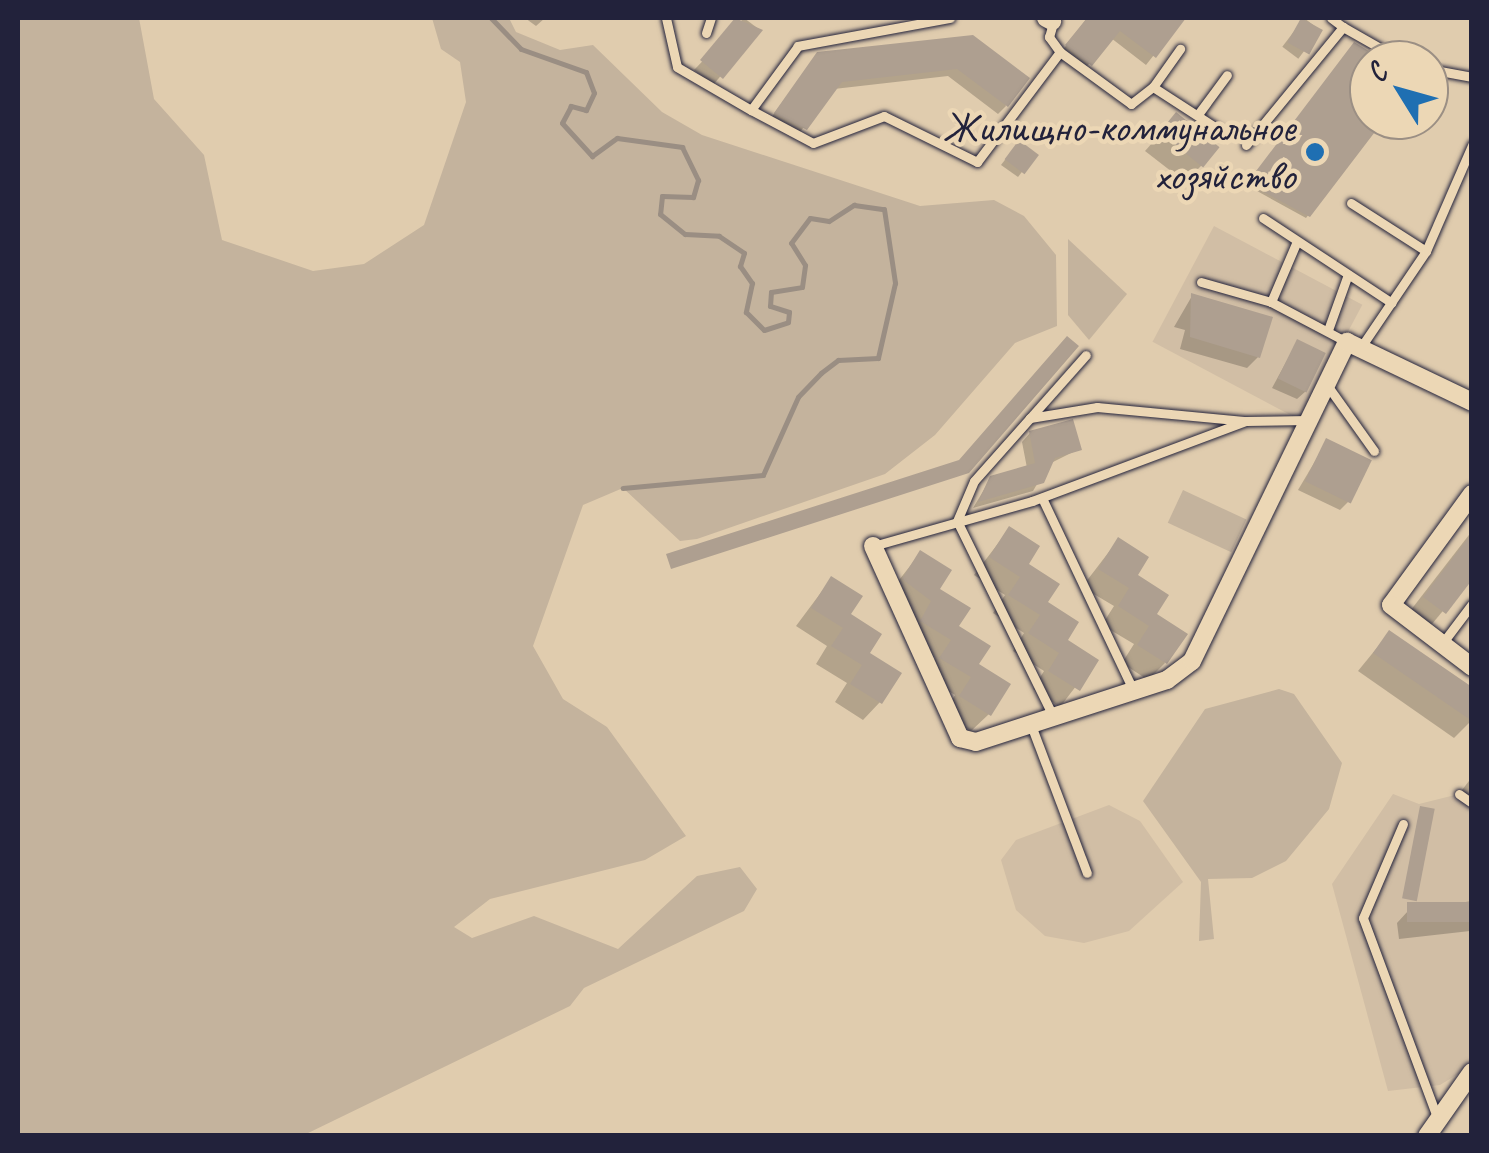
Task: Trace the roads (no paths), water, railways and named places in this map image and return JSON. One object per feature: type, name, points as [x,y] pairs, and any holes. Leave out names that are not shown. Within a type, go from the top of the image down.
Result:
[{"type":"street","points":[[872,546],[960,738],[1031,724],[1133,690],[1192,662],[1327,386],[1354,344],[1472,402]]},
{"type":"street","points":[[1472,494],[1390,605],[1472,668]]},
{"type":"street","points":[[1427,1136],[1472,1072]]},
{"type":"lane","points":[[666,18],[677,67],[814,143],[884,116],[977,162],[1060,52]]},
{"type":"lane","points":[[706,33],[711,18]]},
{"type":"lane","points":[[751,110],[798,46],[950,18]]},
{"type":"lane","points":[[1331,18],[1366,40]]},
{"type":"lane","points":[[1051,19],[1060,52],[1132,104],[1153,86],[1180,49]]},
{"type":"lane","points":[[1246,145],[1343,27]]},
{"type":"lane","points":[[1200,112],[1228,75]]},
{"type":"lane","points":[[1153,86],[1200,112],[1218,129]]},
{"type":"lane","points":[[1200,282],[1271,302],[1354,344],[1392,303],[1426,251],[1472,145]]},
{"type":"lane","points":[[1351,202],[1426,251]]},
{"type":"lane","points":[[1263,218],[1392,303]]},
{"type":"lane","points":[[1271,302],[1297,240]]},
{"type":"lane","points":[[1328,330],[1348,274]]},
{"type":"lane","points":[[1054,717],[957,521],[974,481],[1086,354]]},
{"type":"lane","points":[[1327,386],[1374,450]]},
{"type":"lane","points":[[1030,418],[1097,407],[1246,421],[1310,420]]},
{"type":"lane","points":[[872,546],[1042,498],[1246,421]]},
{"type":"lane","points":[[1042,498],[1133,690]]},
{"type":"lane","points":[[1442,645],[1472,604]]},
{"type":"lane","points":[[1031,724],[1088,872]]},
{"type":"lane","points":[[1459,794],[1472,803]]},
{"type":"lane","points":[[1403,824],[1363,918],[1437,1117]]},
{"type":"waterway","points":[[491,18],[521,49],[586,72],[594,93],[586,110],[571,106],[562,123],[592,156],[617,138],[682,147],[698,180],[693,197],[662,196],[660,214],[685,234],[719,236],[744,253],[740,266],[752,283],[746,312],[764,330],[788,322],[789,312],[770,306],[771,292],[802,287],[805,265],[791,243],[810,218],[829,221],[854,205],[884,209],[895,283],[878,358],[838,360],[821,373],[798,397],[763,475],[623,488]]},
{"type":"place","name":"Жилищно-коммунальное хозяйство","points":[[1315,152]]}]
